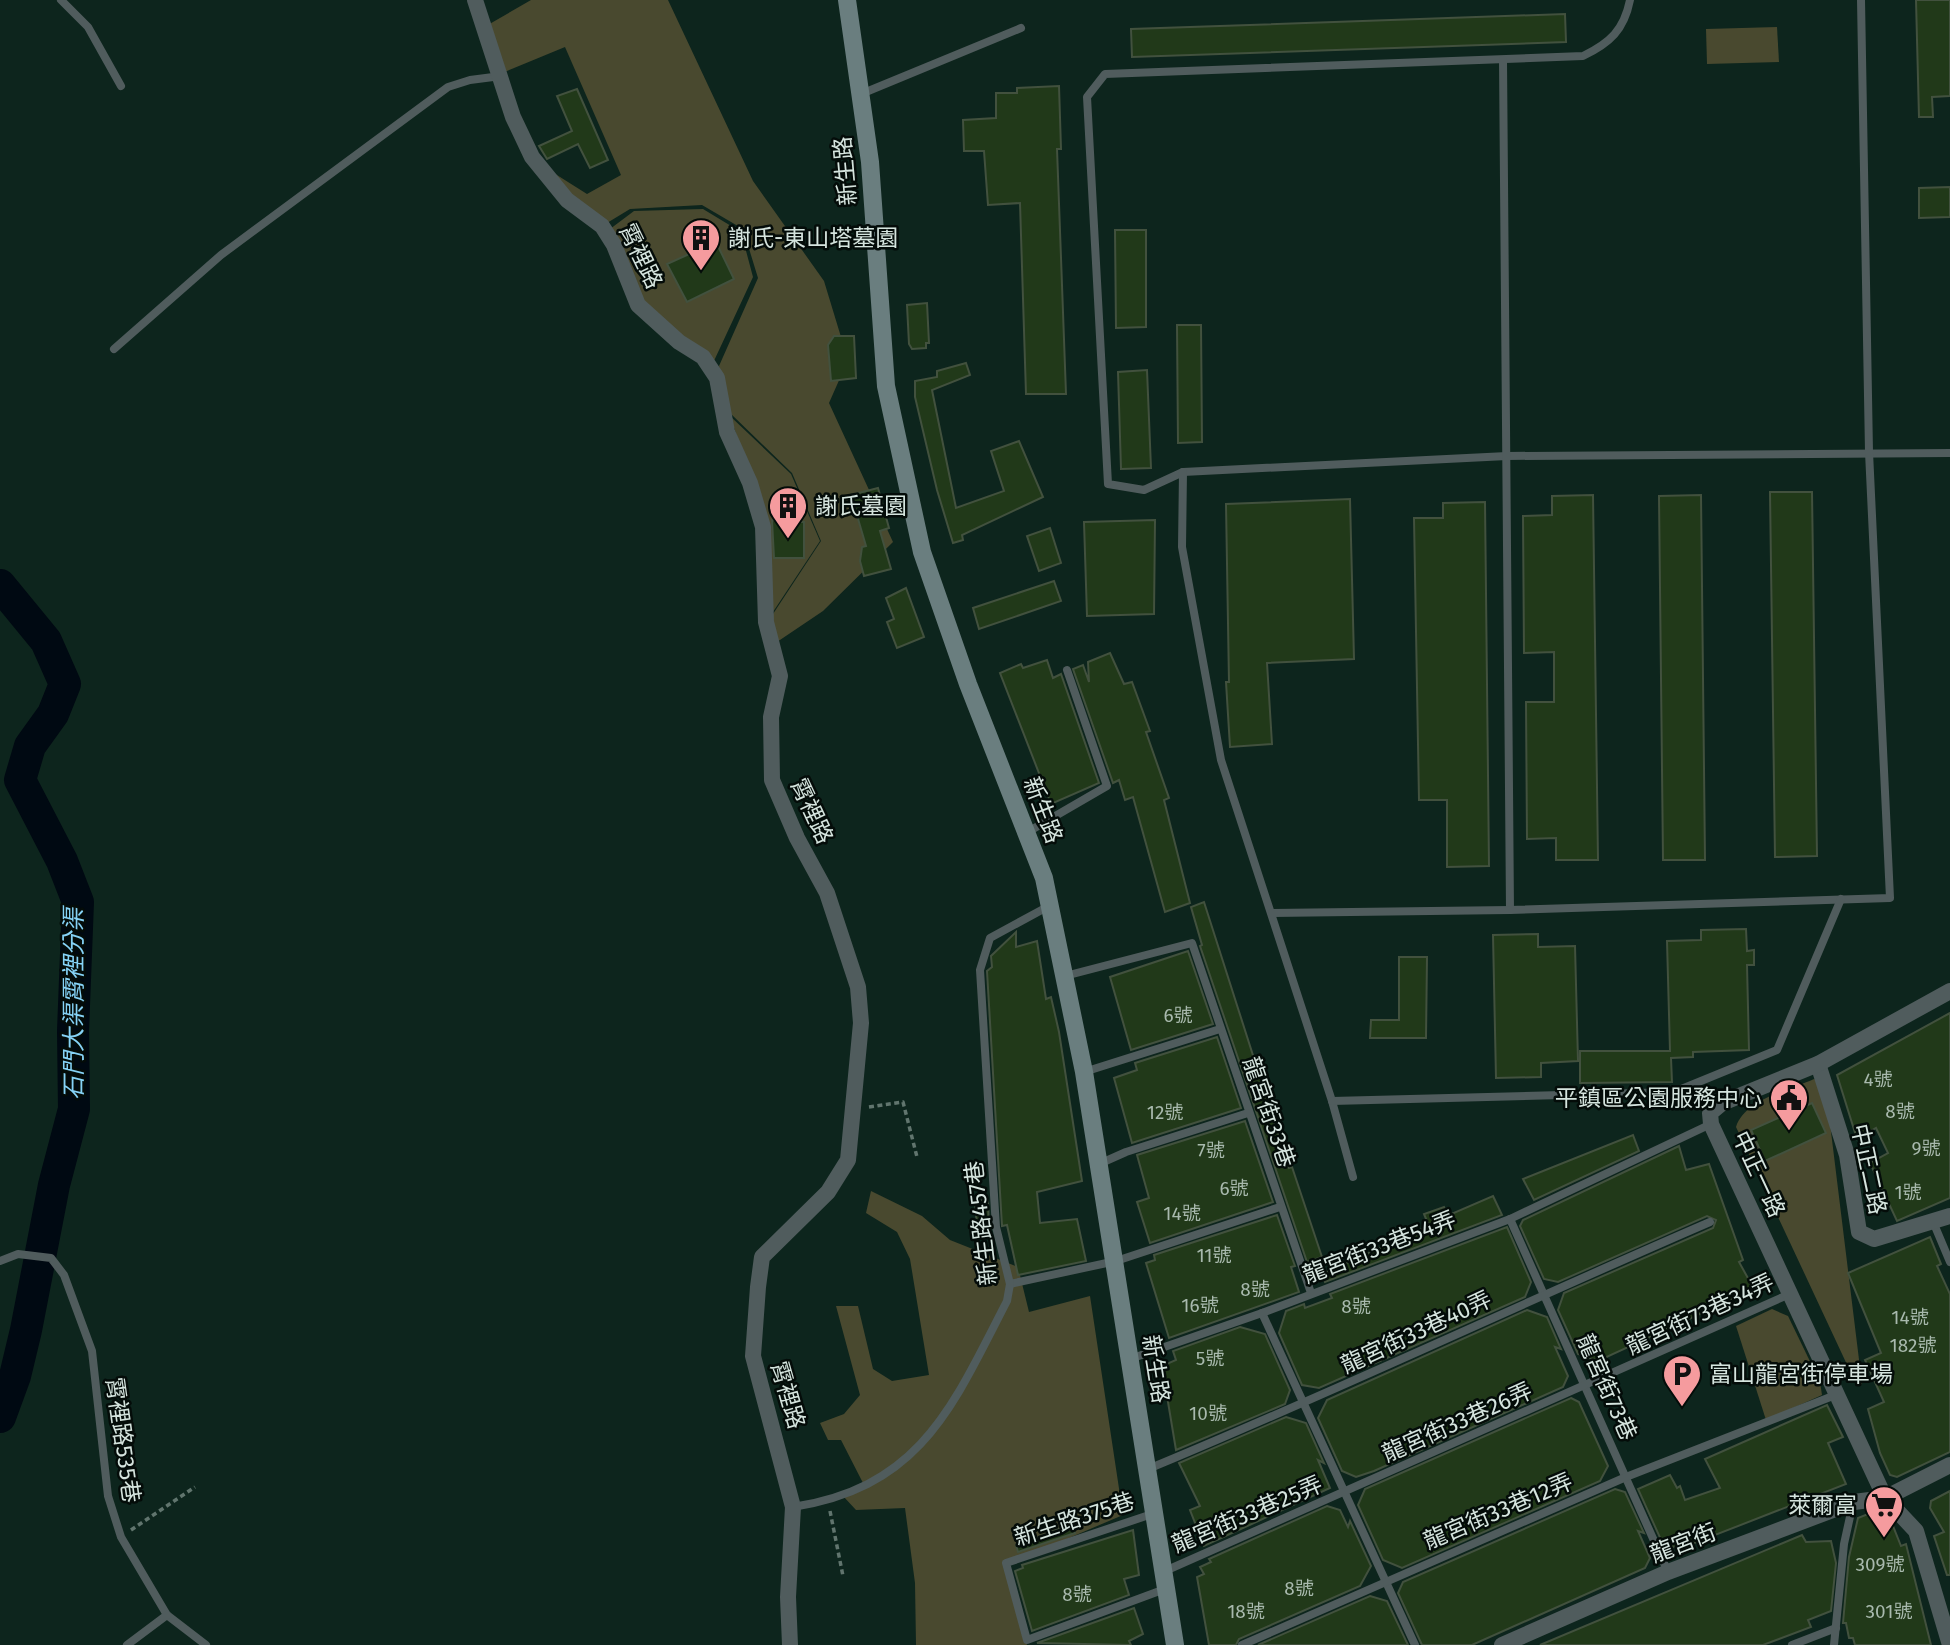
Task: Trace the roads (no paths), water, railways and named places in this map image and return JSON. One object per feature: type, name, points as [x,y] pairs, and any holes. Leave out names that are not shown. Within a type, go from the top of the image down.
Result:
[{"type":"street","name":"霄裡路","points":[[475,0],[513,117],[532,157],[567,200],[602,226],[614,245],[638,305],[679,342],[703,356],[717,378],[727,432],[750,483],[763,527],[766,622],[780,676],[771,717],[772,780],[797,838],[827,893],[858,987],[861,1023],[848,1160],[828,1192],[762,1257],[753,1356],[793,1507],[788,1597],[790,1645]]},
{"type":"street","name":"新生路","points":[[847,0],[870,162],[886,386],[922,552],[968,684],[1044,878],[1084,1072],[1175,1645]]},
{"type":"street","name":"中正一路","points":[[1950,991],[1818,1064],[1722,1103],[1710,1113],[1711,1124],[1792,1293],[1885,1498],[1916,1531],[1947,1618],[1950,1645]]},
{"type":"street","name":"中正二路","points":[[1818,1064],[1847,1155],[1859,1232],[1874,1239],[1934,1224],[1950,1216]]},
{"type":"street","name":"龍宮街","points":[[1502,1645],[1668,1572],[1854,1502],[1885,1498],[1950,1465]]},
{"type":"lane","points":[[61,0],[88,27],[121,86]]},
{"type":"lane","points":[[1630,0],[1626,19],[1608,44],[1583,55],[1105,74],[1087,97],[1108,484],[1144,490],[1183,472],[1507,456],[1950,453]]},
{"type":"lane","points":[[1272,913],[1510,910],[1890,898],[1869,452],[1861,0]]},
{"type":"lane","points":[[861,94],[1021,28]]},
{"type":"lane","points":[[1503,60],[1510,910]]},
{"type":"lane","points":[[114,349],[221,255],[448,87],[470,80],[500,76]]},
{"type":"lane","points":[[1183,472],[1182,547],[1221,760],[1332,1101],[1353,1177]]},
{"type":"lane","points":[[1026,833],[1107,786],[1067,670]]},
{"type":"lane","points":[[1332,1101],[1674,1092],[1777,1050],[1841,899]]},
{"type":"lane","name":"新生路457巷","points":[[793,1507],[828,1502],[904,1464],[951,1409],[1007,1301],[1010,1284],[996,1227],[980,970],[990,938],[1049,906]]},
{"type":"lane","name":"龍宮街33巷","points":[[1065,976],[1192,943],[1311,1293]]},
{"type":"lane","points":[[1084,1072],[1220,1029]]},
{"type":"lane","points":[[1099,1164],[1248,1112]]},
{"type":"lane","name":"龍宮街33巷54弄","points":[[1129,1360],[1510,1219],[1711,1124]]},
{"type":"lane","points":[[1010,1284],[1116,1261],[1280,1207]]},
{"type":"lane","name":"龍宮街73巷","points":[[1510,1219],[1668,1572]]},
{"type":"lane","name":"龍宮街33巷40弄","points":[[1148,1469],[1305,1404],[1543,1294],[1710,1222]]},
{"type":"lane","points":[[1934,1224],[1950,1262]]},
{"type":"lane","name":"霄裡路535巷","points":[[0,1261],[18,1254],[51,1258],[64,1275],[92,1351],[108,1496],[121,1537],[167,1615],[206,1645]]},
{"type":"lane","name":"龍宮街73巷34弄","points":[[1585,1387],[1792,1293]]},
{"type":"lane","points":[[1262,1313],[1415,1645]]},
{"type":"lane","name":"龍宮街33巷26弄","points":[[1345,1493],[1585,1387]]},
{"type":"lane","name":"龍宮街33巷12弄","points":[[1242,1645],[1385,1580],[1626,1477],[1838,1394]]},
{"type":"lane","name":"龍宮街33巷25弄","points":[[1017,1604],[1027,1640],[1166,1580],[1345,1493]]},
{"type":"lane","points":[[1834,1645],[1844,1544],[1854,1502]]},
{"type":"lane","name":"新生路375巷","points":[[1017,1604],[1006,1563],[1155,1513]]},
{"type":"lane","points":[[127,1645],[167,1615]]},
{"type":"lane","points":[[1792,1645],[1836,1628]]},
{"type":"waterway","name":"石門大渠霄裡分渠","points":[[0,585],[46,641],[65,684],[53,714],[30,746],[20,780],[62,861],[78,902],[73,1031],[74,1109],[54,1185],[15,1376],[0,1417]]},
{"type":"place","name":"謝氏-東山塔墓園","points":[[701,272]]},
{"type":"place","name":"謝氏墓園","points":[[788,540]]},
{"type":"place","name":"平鎮區公園服務中心","points":[[1789,1132]]},
{"type":"place","name":"富山龍宮街停車場","points":[[1682,1408]]},
{"type":"place","name":"萊爾富","points":[[1884,1539]]}]
